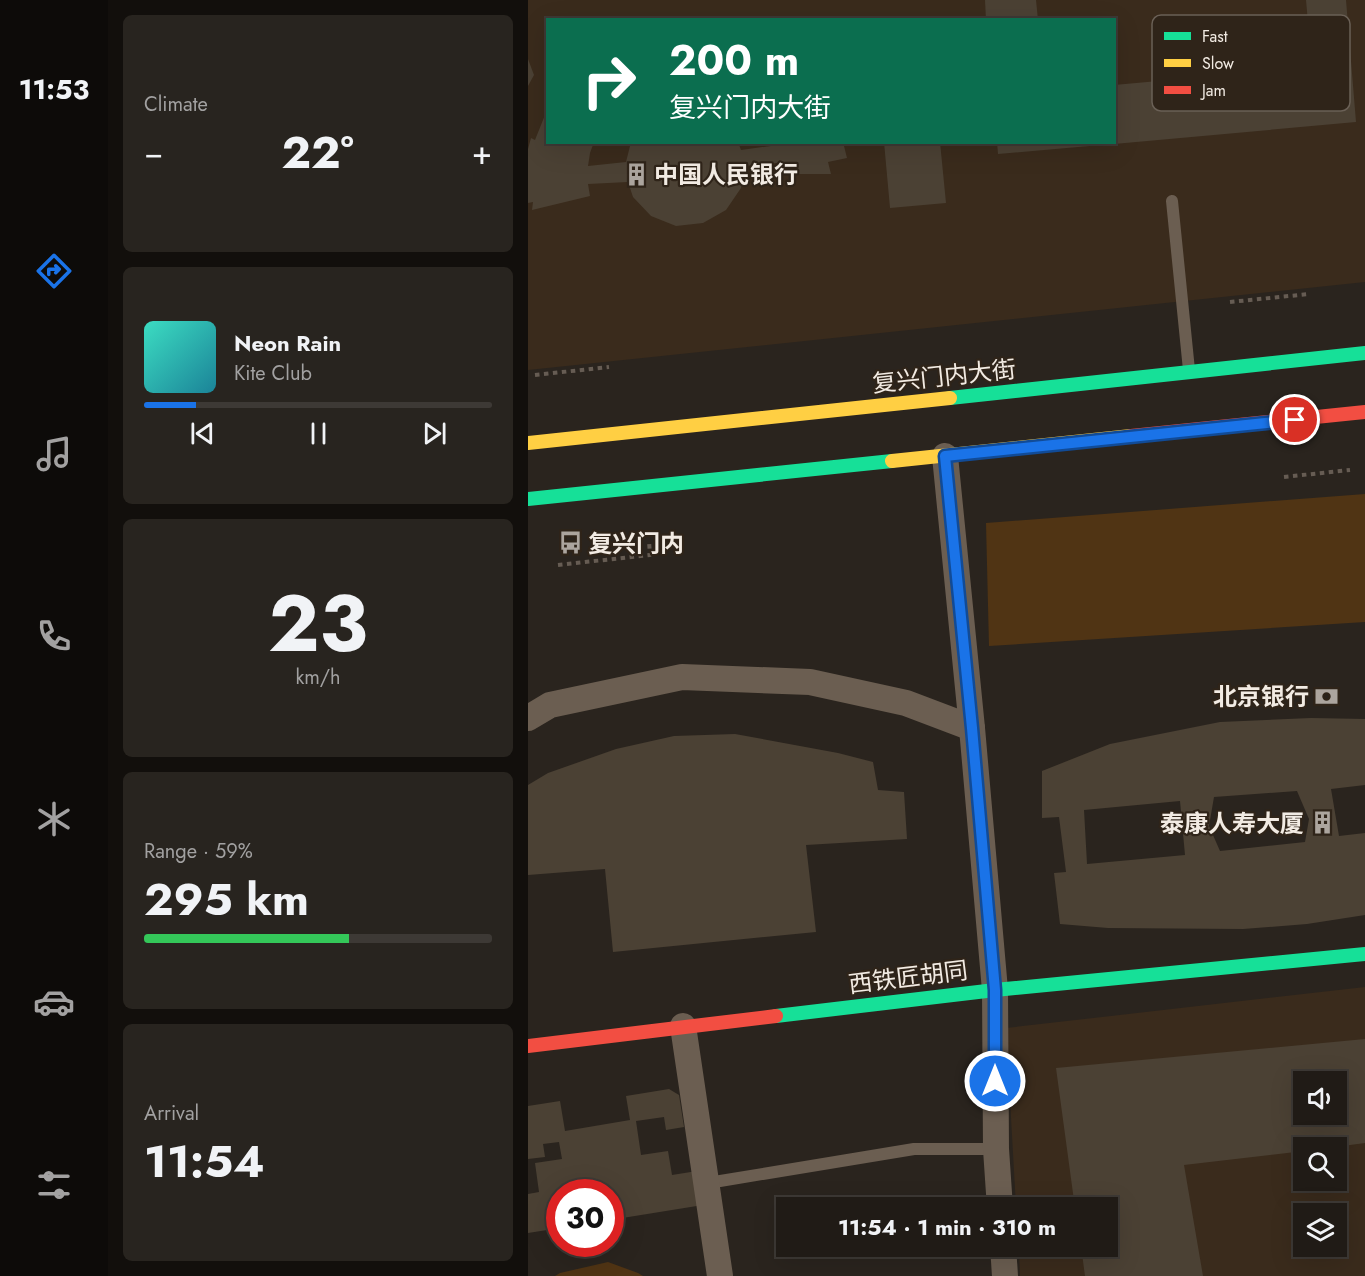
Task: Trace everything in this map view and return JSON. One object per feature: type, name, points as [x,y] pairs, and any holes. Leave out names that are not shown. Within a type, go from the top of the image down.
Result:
[{"type":"main road","name":"复兴门内大街","points":[[528,443],[1365,353]]},
{"type":"main road","points":[[528,499],[1365,412]]},
{"type":"main road","name":"西铁匠胡同","points":[[528,1046],[995,990],[1365,954]]},
{"type":"street","points":[[945,456],[995,990],[996,1149],[999,1197]]},
{"type":"street","points":[[528,718],[550,705],[682,677],[810,682],[906,704],[972,728]]},
{"type":"street","points":[[683,1026],[720,1276]]},
{"type":"street","points":[[1004,1257],[1005,1276]]},
{"type":"lane","points":[[1172,201],[1190,372]]},
{"type":"lane","points":[[708,1183],[914,1149],[996,1149]]},
{"type":"path","points":[[1230,302],[1309,294]]},
{"type":"path","points":[[535,375],[609,367]]},
{"type":"path","points":[[1284,477],[1350,470]]},
{"type":"path","points":[[558,564],[650,555],[649,541]]},
{"type":"shaded area","points":[[528,0],[1365,0],[1365,282],[528,370]]},
{"type":"shaded area","points":[[1365,494],[1365,622],[989,646],[986,523]]},
{"type":"shaded area","points":[[1365,987],[1365,1276],[1020,1276],[1019,1257],[1118,1257],[1118,1197],[1015,1197],[1006,1028]]},
{"type":"shaded area","points":[[608,1262],[643,1276],[555,1276],[560,1273]]},
{"type":"building","points":[[985,0],[1036,0],[1038,18],[986,18]]},
{"type":"building","points":[[1306,0],[1346,0],[1347,15],[1307,15]]},
{"type":"building","points":[[1350,49],[1356,122],[1116,144],[1116,85],[1152,82],[1152,111],[1350,111]]},
{"type":"building","points":[[528,59],[534,75],[528,86]]},
{"type":"building","name":"中国人民银行","points":[[546,112],[546,144],[593,144],[588,166],[626,162],[630,144],[739,144],[741,150],[785,144],[844,144],[847,158],[828,162],[831,174],[790,174],[788,162],[744,166],[741,188],[726,210],[703,223],[676,226],[651,216],[633,197],[628,182],[588,184],[590,196],[532,210],[533,202],[528,203],[528,149],[531,138],[535,140]]},
{"type":"building","points":[[884,144],[940,144],[946,203],[890,208]]},
{"type":"building","points":[[997,144],[1112,144],[998,154]]},
{"type":"building","name":"泰康人寿大厦","points":[[1311,718],[1365,719],[1365,785],[1331,789],[1339,836],[1365,833],[1365,915],[1307,924],[1243,929],[1108,928],[1060,924],[1054,873],[1066,872],[1059,817],[1042,818],[1042,771],[1110,744],[1220,722]],"holes":[[[1297,791],[1309,819],[1305,842],[1220,851],[1209,826],[1214,797]],[[1180,801],[1185,855],[1087,864],[1084,810]]]},
{"type":"building","points":[[735,734],[838,753],[873,762],[878,790],[904,792],[907,839],[806,845],[816,932],[613,952],[605,869],[528,875],[528,785],[548,773],[616,749],[674,736]]},
{"type":"building","points":[[1365,1039],[1365,1143],[1347,1145],[1347,1137],[1293,1137],[1293,1152],[1184,1165],[1203,1276],[1085,1276],[1082,1257],[1118,1257],[1118,1197],[1074,1197],[1056,1068]]},
{"type":"building","points":[[669,1089],[679,1095],[684,1127],[666,1130],[664,1117],[636,1121],[641,1155],[668,1151],[672,1175],[697,1171],[703,1205],[624,1218],[624,1179],[546,1179],[546,1230],[528,1233],[528,1194],[539,1192],[535,1163],[562,1159],[559,1142],[543,1144],[545,1157],[528,1159],[528,1106],[560,1101],[565,1131],[630,1120],[626,1096]]},
{"type":"traffic: fast","points":[[950,398],[1365,353]]},
{"type":"traffic: fast","points":[[528,499],[892,461]]},
{"type":"traffic: fast","points":[[776,1016],[995,990],[1365,954]]},
{"type":"traffic: slow","points":[[528,443],[950,398]]},
{"type":"traffic: slow","points":[[892,461],[1131,436]]},
{"type":"traffic: jam","points":[[1131,436],[1365,412]]},
{"type":"traffic: jam","points":[[528,1046],[776,1016]]},
{"type":"place","name":"中国人民银行","points":[[636,174]]},
{"type":"place","name":"复兴门内","points":[[570,543]]},
{"type":"place","name":"北京银行","points":[[1327,696]]},
{"type":"place","name":"泰康人寿大厦","points":[[1322,823]]},
{"type":"route","points":[[995,1081],[995,990],[945,456],[1295,420]]}]
